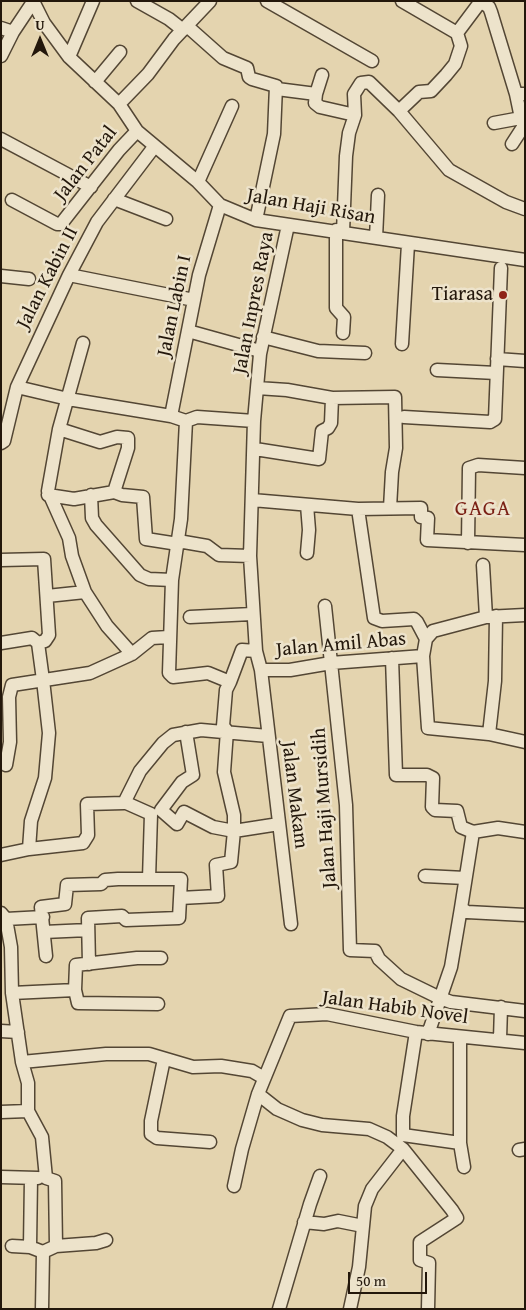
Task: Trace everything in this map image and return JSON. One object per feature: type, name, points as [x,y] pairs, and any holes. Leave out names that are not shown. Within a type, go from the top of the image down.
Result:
[{"type":"street","points":[[69,58],[93,1]]},
{"type":"street","points":[[137,1],[185,28],[223,58],[248,68],[249,77],[252,79],[275,84],[277,89],[274,134],[256,220]]},
{"type":"street","points":[[119,104],[148,74],[185,28],[210,1]]},
{"type":"street","points":[[267,1],[372,61]]},
{"type":"street","points":[[399,111],[419,92],[431,91],[456,64],[461,46],[457,33],[402,1]]},
{"type":"street","points":[[1,56],[7,30],[33,2]]},
{"type":"street","name":"Jalan Haji Risan","points":[[33,2],[44,23],[69,58],[119,104],[137,131],[198,182],[220,205],[256,220],[525,260]]},
{"type":"street","points":[[457,33],[481,2],[489,7],[520,94],[524,120],[512,144]]},
{"type":"street","points":[[95,82],[120,52]]},
{"type":"street","points":[[322,75],[315,102],[320,107],[355,115]]},
{"type":"street","points":[[343,333],[344,317],[336,308],[339,231],[349,133],[355,115],[355,88],[360,83],[370,82],[399,111],[449,170],[498,198],[525,209]]},
{"type":"street","points":[[277,89],[316,94]]},
{"type":"street","points":[[198,182],[232,106]]},
{"type":"street","points":[[494,123],[524,120]]},
{"type":"street","name":"Jalan Patal","points":[[12,200],[57,224],[61,224],[119,150],[137,131]]},
{"type":"street","points":[[1,139],[91,187]]},
{"type":"street","name":"Jalan Kabin II","points":[[3,442],[17,387],[97,222],[154,147]]},
{"type":"street","points":[[376,238],[378,195]]},
{"type":"street","points":[[114,199],[166,219]]},
{"type":"street","name":"Jalan Labin I","points":[[171,416],[204,256],[220,205]]},
{"type":"street","name":"Jalan Inpres Raya","points":[[250,556],[255,449],[254,421],[260,351],[288,225]]},
{"type":"street","points":[[402,344],[408,244]]},
{"type":"street","points":[[404,417],[490,422],[495,419],[502,268]]},
{"type":"street","points":[[70,275],[194,300]]},
{"type":"street","points":[[1,276],[29,279]]},
{"type":"street","points":[[188,331],[260,351]]},
{"type":"street","points":[[263,337],[318,351],[365,353]]},
{"type":"street","points":[[83,343],[59,429],[48,495],[69,538],[72,556],[85,592],[107,626],[132,654]]},
{"type":"street","points":[[497,359],[525,361]]},
{"type":"street","points":[[436,370],[496,373]]},
{"type":"street","points":[[17,387],[68,399],[171,416],[186,421],[197,417],[254,421]]},
{"type":"street","points":[[257,388],[287,390],[332,398],[395,397],[396,448],[392,472],[390,508]]},
{"type":"street","points":[[255,449],[319,459],[322,430],[328,428],[331,423],[332,398]]},
{"type":"street","points":[[186,421],[178,542],[172,580],[168,637],[170,676],[208,674],[230,682]]},
{"type":"street","points":[[59,429],[100,442],[114,437],[128,438],[128,448],[114,492]]},
{"type":"street","points":[[468,543],[469,468],[478,466],[525,468]]},
{"type":"street","points":[[48,495],[74,499],[114,492],[122,496],[143,497],[146,539],[207,546],[219,555],[250,556]]},
{"type":"street","points":[[91,496],[92,518],[96,525],[140,575],[149,579],[172,580]]},
{"type":"street","points":[[252,500],[358,509],[421,508],[421,517],[428,518],[427,540],[525,545]]},
{"type":"street","points":[[307,505],[309,530],[307,553]]},
{"type":"street","points":[[358,509],[374,618],[382,621],[414,619],[426,639]]},
{"type":"street","name":"Jalan Makam","points":[[250,556],[252,614],[256,651],[261,670],[291,924]]},
{"type":"street","points":[[1,560],[44,559],[49,635],[45,640],[38,643]]},
{"type":"street","points":[[483,566],[491,616],[495,681],[489,734]]},
{"type":"street","points":[[47,596],[85,592]]},
{"type":"street","name":"Jalan Haji Mursidih","points":[[325,606],[346,805],[350,950],[375,951],[383,963],[401,978],[440,998]]},
{"type":"street","points":[[190,617],[252,614]]},
{"type":"street","name":"Jalan Amil Abas","points":[[261,670],[290,670],[331,663],[423,656],[426,639],[433,630],[491,616],[525,615]]},
{"type":"street","points":[[6,765],[10,742],[5,688],[14,684],[90,673],[132,654],[152,638],[168,637]]},
{"type":"street","points":[[1,643],[32,638],[38,643],[50,733],[45,778],[31,821],[30,849]]},
{"type":"street","points":[[180,898],[218,896],[216,865],[231,862],[234,815],[224,779],[227,731],[223,726],[226,690],[242,650],[256,651]]},
{"type":"street","points":[[423,656],[426,726],[489,734],[525,742]]},
{"type":"street","points":[[392,658],[396,774],[427,775],[433,778],[432,807],[435,810],[457,811],[461,827],[473,832],[498,828],[525,832]]},
{"type":"street","points":[[124,802],[140,771],[166,740],[186,732],[227,731],[268,736]]},
{"type":"street","points":[[186,732],[192,775],[182,782],[161,810],[176,824],[184,812],[213,827],[234,831],[279,824]]},
{"type":"street","points":[[1,855],[30,849],[80,844],[88,835],[87,804],[124,802],[151,814],[149,879]]},
{"type":"street","points":[[460,1143],[403,1135],[403,1116],[422,1033],[440,998],[451,967],[462,909],[473,832]]},
{"type":"street","points":[[425,876],[465,878]]},
{"type":"street","points":[[46,956],[42,906],[65,904],[66,887],[68,884],[101,884],[106,880],[181,879],[180,917],[177,919],[126,920],[122,916],[90,917],[87,919],[89,964]]},
{"type":"street","points":[[462,909],[525,915]]},
{"type":"street","points":[[43,917],[4,916],[11,947],[8,989],[28,1083],[28,1111],[42,1137],[46,1178]]},
{"type":"street","points":[[44,932],[88,930]]},
{"type":"street","points":[[158,1004],[78,1003],[76,965],[134,958],[161,958]]},
{"type":"street","points":[[8,989],[76,990]]},
{"type":"street","points":[[440,998],[450,1002],[525,1011]]},
{"type":"street","points":[[500,1039],[501,1007]]},
{"type":"street","name":"Jalan Habib Novel","points":[[234,1186],[242,1149],[258,1094],[288,1018],[294,1015],[327,1014],[422,1033],[460,1038],[500,1039],[525,1043]]},
{"type":"street","points":[[1,1031],[18,1032]]},
{"type":"street","points":[[460,1038],[460,1143],[464,1167]]},
{"type":"street","points":[[22,1062],[114,1054],[149,1054],[193,1067],[235,1068],[252,1071],[264,1078]]},
{"type":"street","points":[[164,1058],[151,1121],[151,1134],[157,1138],[210,1142]]},
{"type":"street","points":[[258,1094],[277,1108],[302,1120],[322,1125],[369,1129],[387,1137],[403,1149],[456,1218],[420,1242],[420,1260],[429,1262],[428,1309]]},
{"type":"street","points":[[1,1112],[28,1111]]},
{"type":"street","points":[[350,1309],[359,1266],[364,1206],[372,1189],[403,1149]]},
{"type":"street","points":[[279,1309],[304,1222],[320,1176]]},
{"type":"street","points":[[1,1177],[46,1178],[55,1181],[56,1246]]},
{"type":"street","points":[[30,1246],[31,1178]]},
{"type":"street","points":[[304,1222],[324,1224],[338,1222],[363,1226]]},
{"type":"street","points":[[12,1246],[30,1246],[43,1252],[56,1246],[96,1243],[106,1240]]},
{"type":"street","points":[[42,1309],[43,1252]]},
{"type":"place","name":"Tiarasa","points":[[503,295]]},
{"type":"district","name":"GAGA","points":[[483,509]]}]
